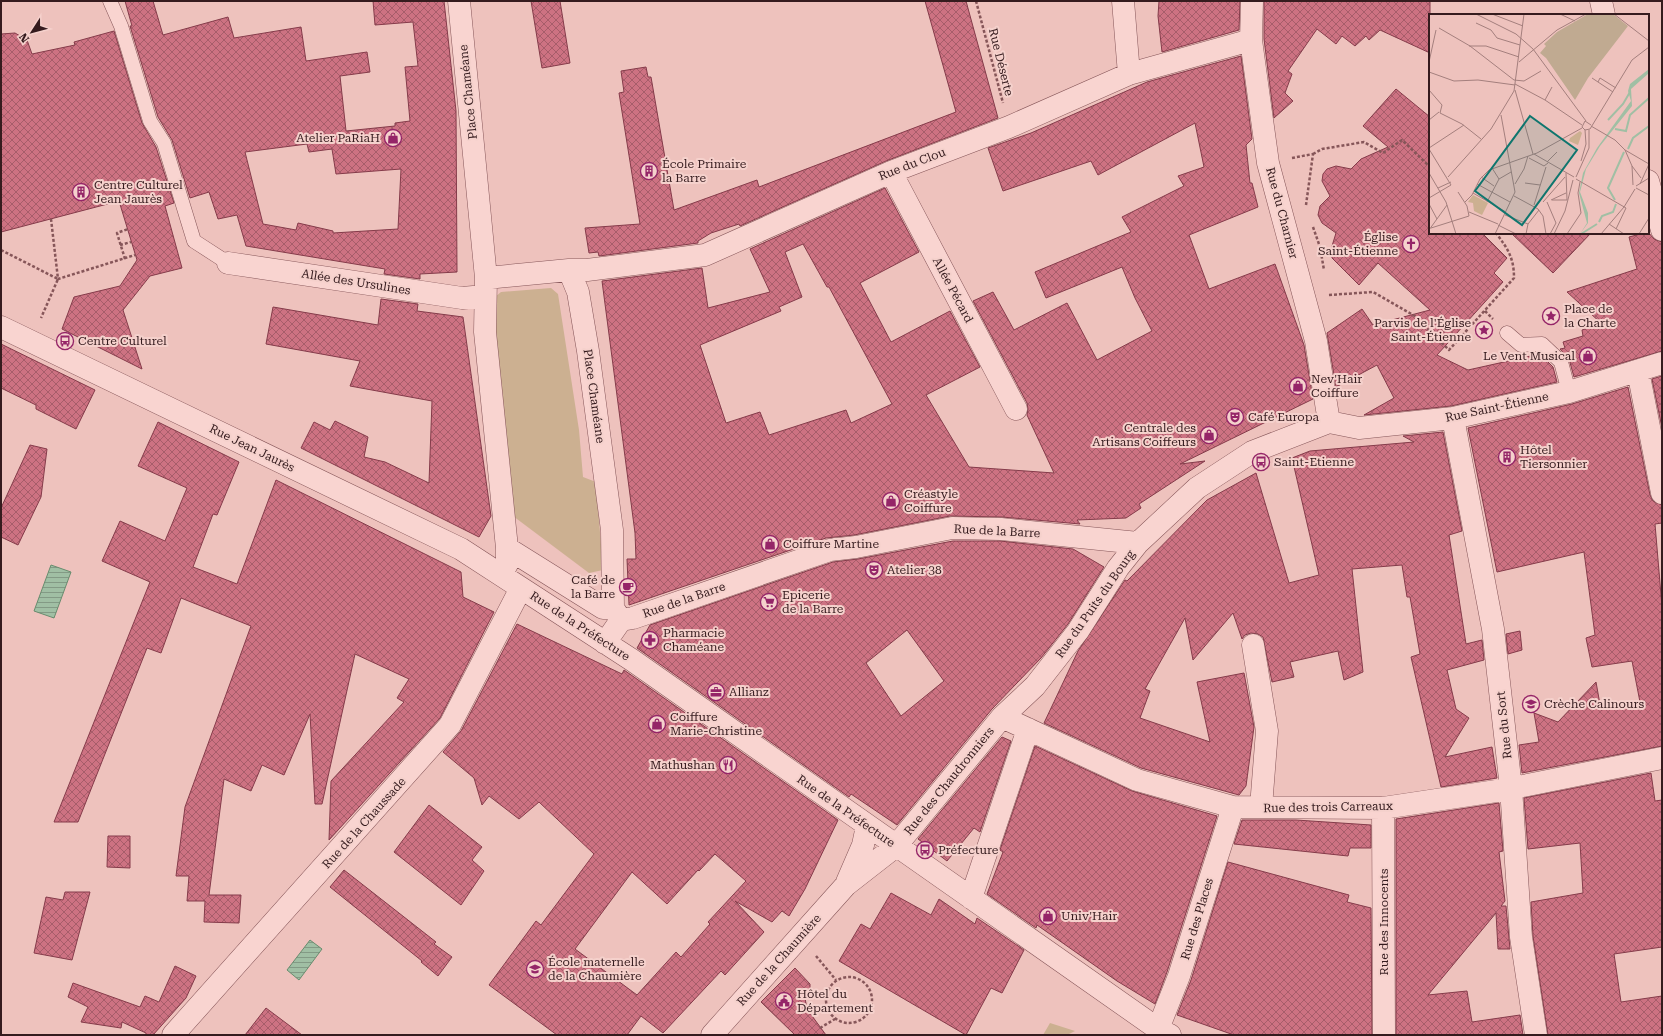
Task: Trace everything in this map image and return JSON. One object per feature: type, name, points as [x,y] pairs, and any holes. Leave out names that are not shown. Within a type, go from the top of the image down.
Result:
[{"type":"street","name":"Place Chaméane","points":[[459,1],[485,287],[485,332],[508,548],[507,564],[500,575]]},
{"type":"street","points":[[1123,1],[1129,74]]},
{"type":"street","name":"Rue du Charnier","points":[[1252,1],[1251,40],[1268,163],[1316,340],[1329,422]]},
{"type":"street","points":[[1601,1],[1604,14]]},
{"type":"street","name":"Rue du Clou","points":[[569,270],[587,270],[705,254],[891,172],[1009,127],[1129,74],[1251,40]]},
{"type":"street","name":"Allée Pécard","points":[[891,172],[1016,409]]},
{"type":"street","points":[[1649,184],[1662,230]]},
{"type":"street","name":"Allée des Ursulines","points":[[228,263],[462,298],[485,287]]},
{"type":"street","name":"Place Chaméane","points":[[569,270],[578,292],[588,351],[612,530],[617,614]]},
{"type":"street","points":[[485,287],[569,270]]},
{"type":"street","name":"Rue Jean Jaurès","points":[[1,327],[461,549],[500,575]]},
{"type":"street","name":"Rue Saint-Étienne","points":[[1329,422],[1359,428],[1453,418],[1569,392],[1662,364]]},
{"type":"street","points":[[1638,370],[1662,493]]},
{"type":"street","name":"Rue du Sort","points":[[1453,418],[1493,629],[1511,788],[1521,937],[1536,1035]]},
{"type":"street","points":[[1138,543],[1197,488],[1252,452],[1329,422]]},
{"type":"street","name":"Rue de la Barre","points":[[617,614],[633,618],[830,550],[856,547],[952,528],[1002,529],[1138,543]]},
{"type":"street","name":"Rue du Puits du Bourg","points":[[1002,717],[1035,686],[1078,631],[1118,568],[1138,543]]},
{"type":"street","points":[[508,548],[602,608],[617,614],[605,643]]},
{"type":"street","points":[[500,575],[521,588]]},
{"type":"street","name":"Rue de la Préfecture","points":[[521,588],[605,643],[1164,1032]]},
{"type":"street","name":"Rue de la Chaussade","points":[[173,1035],[450,726],[521,588]]},
{"type":"street","points":[[1253,645],[1268,731],[1262,807]]},
{"type":"street","name":"Rue des trois Carreaux","points":[[1002,717],[1137,780],[1233,807],[1383,808],[1511,788],[1662,758]]},
{"type":"street","name":"Rue des Chaudronniers","points":[[896,846],[1002,717]]},
{"type":"street","points":[[971,898],[1028,729]]},
{"type":"street","name":"Rue des Places","points":[[1164,1032],[1233,807]]},
{"type":"street","name":"Rue des Innocents","points":[[1383,808],[1384,1035]]},
{"type":"street","name":"Rue de la Chaumière","points":[[846,885],[863,845],[867,826]]},
{"type":"street","name":"Rue de la Chaumière","points":[[712,1035],[846,885],[896,846]]},
{"type":"lane","points":[[110,1],[121,26],[150,121],[164,143],[194,241],[228,263]]},
{"type":"lane","points":[[1507,333],[1521,345],[1542,344],[1561,362],[1569,392]]},
{"type":"path","name":"Rue Déserte","points":[[976,1],[1009,127]]},
{"type":"path","points":[[1268,163],[1313,154],[1322,149],[1364,142],[1383,153],[1402,140],[1429,166]]},
{"type":"path","points":[[1306,208],[1313,154]]},
{"type":"path","points":[[31,341],[58,279],[51,219]]},
{"type":"path","points":[[1310,221],[1320,247],[1325,274]]},
{"type":"path","points":[[125,259],[117,233],[128,229]]},
{"type":"path","points":[[1328,288],[1329,295],[1372,292],[1415,316],[1449,350],[1514,278],[1514,264],[1507,248],[1497,234]]},
{"type":"path","points":[[120,246],[131,242]]},
{"type":"path","points":[[1,250],[58,279],[135,255]]},
{"type":"path","points":[[799,937],[836,980]]},
{"type":"path","points":[[850,976],[858,978],[865,982],[870,989],[873,1004],[870,1012],[858,1022],[850,1024],[835,1019],[830,1013],[826,999],[831,985],[836,980],[850,976]]},
{"type":"path","points":[[820,1028],[835,1019]]},
{"type":"shaded area","points":[[551,288],[558,294],[579,430],[583,477],[596,482],[603,570],[589,573],[513,516],[495,347],[495,297],[501,292]]},
{"type":"shaded area","points":[[51,565],[71,572],[54,618],[34,611]]},
{"type":"shaded area","points":[[310,940],[322,949],[299,980],[287,970]]},
{"type":"shaded area","points":[[1050,1023],[1075,1031],[1067,1035],[1043,1035]]},
{"type":"building","points":[[125,1],[153,1],[163,35],[228,17],[234,38],[301,27],[306,61],[367,52],[370,72],[340,76],[346,131],[395,126],[395,123],[410,121],[405,67],[418,66],[413,22],[375,25],[373,1],[444,1],[456,111],[457,272],[420,274],[420,279],[384,274],[385,269],[246,246],[237,215],[218,219],[209,192],[190,198],[172,140],[158,117],[130,26],[132,26]],"holes":[[[307,144],[309,152],[332,149],[336,174],[401,169],[398,229],[333,233],[333,231],[298,223],[296,230],[263,224],[245,152]]]},
{"type":"building","points":[[531,1],[560,1],[570,63],[542,68]]},
{"type":"building","points":[[925,1],[966,1],[998,118],[886,161],[740,226],[739,224],[711,233],[698,241],[698,243],[599,256],[598,252],[589,253],[585,228],[640,224],[619,93],[624,92],[621,71],[646,67],[648,77],[651,77],[674,210],[757,180],[759,187],[956,112]]},
{"type":"building","points":[[1159,1],[1240,1],[1239,30],[1162,52],[1158,16]]},
{"type":"building","points":[[1264,1],[1430,1],[1429,53],[1380,30],[1369,40],[1366,36],[1355,46],[1342,36],[1336,44],[1317,29],[1288,71],[1292,74],[1285,93],[1293,101],[1274,118],[1264,39]]},
{"type":"building","points":[[114,31],[142,123],[156,147],[174,203],[165,206],[182,268],[150,276],[123,310],[142,369],[62,329],[74,297],[120,286],[137,260],[119,201],[1,232],[1,34],[15,33],[27,40],[32,54],[75,45],[74,42]]},
{"type":"building","points":[[1241,56],[1252,139],[1246,145],[1250,183],[1252,183],[1258,207],[1189,235],[1209,289],[1275,264],[1304,345],[1313,399],[1180,464],[1205,461],[1139,504],[1141,508],[1126,518],[1077,520],[1080,524],[1002,517],[950,516],[854,535],[826,538],[629,605],[627,559],[636,559],[635,533],[602,281],[702,268],[708,308],[770,292],[750,249],[885,188],[919,252],[860,283],[891,342],[950,311],[980,367],[926,395],[969,467],[1054,473],[1027,415],[1027,403],[973,301],[993,292],[1014,330],[1067,303],[1097,360],[1152,331],[1135,298],[1122,267],[1046,298],[1035,272],[1131,232],[1122,217],[1184,186],[1178,176],[1204,167],[1195,123],[1098,175],[1091,161],[1003,191],[988,148],[1031,133],[1147,82]],"holes":[[[803,244],[827,287],[829,287],[892,404],[851,423],[846,410],[769,435],[760,412],[726,423],[700,345],[781,311],[779,307],[802,297],[785,252]]]},
{"type":"building","points":[[1396,89],[1429,116],[1429,234],[1483,234],[1507,258],[1494,273],[1503,282],[1437,355],[1468,370],[1540,354],[1553,367],[1557,382],[1451,406],[1364,415],[1394,398],[1377,365],[1336,387],[1327,333],[1362,309],[1373,325],[1430,310],[1378,263],[1359,285],[1332,258],[1332,246],[1336,233],[1322,223],[1318,215],[1320,206],[1330,196],[1322,181],[1323,174],[1327,169],[1336,166],[1351,169],[1361,159],[1388,147],[1363,126]]},
{"type":"building","points":[[1649,233],[1654,239],[1662,242],[1662,351],[1574,377],[1569,359],[1560,349],[1565,348],[1563,342],[1583,336],[1582,330],[1602,324],[1567,292],[1637,269],[1629,237]]},
{"type":"building","points":[[1512,234],[1590,234],[1553,273]]},
{"type":"building","points":[[381,299],[418,304],[417,311],[463,317],[491,516],[479,537],[301,448],[314,422],[330,430],[335,421],[368,437],[364,457],[385,462],[429,483],[432,401],[350,386],[360,361],[266,344],[273,307],[378,325]]},
{"type":"building","points":[[1,344],[95,390],[76,429],[36,409],[36,405],[1,388]]},
{"type":"building","points":[[1662,376],[1662,428],[1652,379]]},
{"type":"building","points":[[1628,387],[1650,495],[1653,501],[1662,505],[1662,523],[1655,524],[1662,607],[1662,746],[1522,773],[1519,745],[1539,742],[1534,713],[1558,722],[1596,682],[1601,710],[1640,702],[1632,661],[1592,667],[1586,638],[1595,635],[1584,552],[1497,572],[1468,428],[1572,404]]},
{"type":"building","points":[[158,422],[239,462],[217,515],[213,514],[193,567],[237,584],[276,480],[461,572],[463,597],[494,612],[440,718],[329,840],[331,781],[404,702],[397,698],[409,679],[355,654],[322,804],[315,804],[310,714],[284,775],[262,765],[251,791],[224,779],[209,895],[241,895],[239,923],[204,922],[205,901],[187,901],[189,876],[176,876],[185,807],[251,626],[181,598],[161,653],[147,648],[78,822],[54,822],[150,582],[102,561],[120,521],[165,541],[187,488],[138,466]]},
{"type":"building","points":[[1443,432],[1462,531],[1449,535],[1466,644],[1482,640],[1484,660],[1447,670],[1456,709],[1469,718],[1445,757],[1492,747],[1497,778],[1441,787],[1411,657],[1420,654],[1410,597],[1407,597],[1402,565],[1352,569],[1363,672],[1344,680],[1338,651],[1290,662],[1294,677],[1272,682],[1263,637],[1258,634],[1251,633],[1245,635],[1242,639],[1233,613],[1193,660],[1185,618],[1145,689],[1150,691],[1140,718],[1210,742],[1197,682],[1244,673],[1254,727],[1246,786],[1239,795],[1141,768],[1044,723],[1078,651],[1125,580],[1127,581],[1207,500],[1256,473],[1289,583],[1319,575],[1292,458],[1310,451],[1414,442],[1403,436]]},
{"type":"building","points":[[30,445],[47,449],[41,497],[18,545],[1,537],[1,508]]},
{"type":"building","points":[[953,541],[1000,541],[1073,549],[1104,567],[1068,624],[1041,658],[992,709],[897,825],[851,794],[849,797],[637,648],[650,625],[833,562],[858,559]],"holes":[[[907,630],[944,681],[901,716],[866,663]]]},
{"type":"building","points":[[517,624],[622,674],[624,670],[838,820],[805,889],[789,916],[782,911],[772,922],[735,901],[764,932],[725,975],[721,971],[663,1033],[641,1016],[627,1035],[557,1035],[489,985],[536,921],[541,925],[594,854],[539,802],[519,819],[489,796],[482,805],[474,778],[443,752],[461,731]],"holes":[[[715,854],[746,881],[708,922],[710,924],[681,957],[676,952],[637,995],[575,949],[632,872],[667,904]]]},
{"type":"building","points":[[1520,631],[1522,650],[1508,654],[1506,634]]},
{"type":"building","points":[[1002,737],[1011,741],[980,832],[974,828],[947,861],[918,839]]},
{"type":"building","points":[[1035,746],[1132,791],[1217,816],[1167,972],[1155,1004],[1117,981],[1037,925],[1036,928],[987,894],[1003,852],[1000,850]]},
{"type":"building","points":[[1651,773],[1655,801],[1662,800],[1662,947],[1614,954],[1621,1002],[1662,996],[1662,1035],[1548,1035],[1533,936],[1531,902],[1583,893],[1580,843],[1528,849],[1524,798]]},
{"type":"building","points":[[1499,803],[1503,851],[1499,852],[1505,901],[1501,906],[1506,906],[1510,949],[1498,949],[1496,913],[1428,995],[1467,991],[1472,1022],[1520,1015],[1523,1035],[1396,1035],[1396,819]]},
{"type":"building","points":[[429,805],[482,847],[472,860],[484,871],[461,905],[394,852]]},
{"type":"building","points":[[1242,820],[1296,820],[1371,825],[1371,848],[1350,848],[1348,856],[1234,844]]},
{"type":"building","points":[[108,836],[130,836],[130,868],[107,867]]},
{"type":"building","points":[[1228,862],[1349,895],[1347,902],[1371,908],[1372,1035],[1234,1035],[1177,1015],[1191,980]]},
{"type":"building","points":[[344,870],[436,942],[434,944],[452,957],[438,976],[421,962],[422,961],[330,887]]},
{"type":"building","points":[[65,892],[90,892],[72,960],[34,953],[46,897],[63,900]]},
{"type":"building","points":[[891,893],[931,915],[939,899],[975,924],[977,918],[1024,950],[1002,993],[991,988],[966,1035],[839,961],[861,924],[870,929]]},
{"type":"building","points":[[175,966],[196,976],[186,998],[153,1035],[146,1035],[146,1033],[122,1022],[121,1028],[81,1022],[88,1007],[68,997],[73,983],[140,1007],[145,996],[159,1002]]},
{"type":"building","name":"Hôtel du Département","points":[[795,968],[810,984],[810,991],[805,998],[807,1009],[826,1035],[795,1035],[761,1002]]},
{"type":"building","points":[[266,1008],[302,1035],[245,1035]]},
{"type":"place","name":"Atelier PaRiaH","points":[[393,138]]},
{"type":"place","name":"École Primaire la Barre","points":[[649,171]]},
{"type":"place","name":"Centre Culturel Jean Jaurès","points":[[81,192]]},
{"type":"place","name":"Église Saint-Étienne","points":[[1411,244]]},
{"type":"place","name":"Place de la Charte","points":[[1551,316]]},
{"type":"place","name":"Parvis de l'Église Saint-Étienne","points":[[1484,330]]},
{"type":"place","name":"Centre Culturel","points":[[65,341]]},
{"type":"place","name":"Le Vent Musical","points":[[1588,356]]},
{"type":"place","name":"Nev'Hair Coiffure","points":[[1298,386]]},
{"type":"place","name":"Café Europa","points":[[1235,417]]},
{"type":"place","name":"Centrale des Artisans Coiffeurs","points":[[1209,435]]},
{"type":"place","name":"Hôtel Tiersonnier","points":[[1507,457]]},
{"type":"place","name":"Saint-Etienne","points":[[1261,462]]},
{"type":"place","name":"Créastyle Coiffure","points":[[891,501]]},
{"type":"place","name":"Coiffure Martine","points":[[770,544]]},
{"type":"place","name":"Atelier 38","points":[[874,570]]},
{"type":"place","name":"Café de la Barre","points":[[628,587]]},
{"type":"place","name":"Epicerie de la Barre","points":[[769,602]]},
{"type":"place","name":"Pharmacie Chaméane","points":[[650,640]]},
{"type":"place","name":"Allianz","points":[[716,692]]},
{"type":"place","name":"Crèche Calinours","points":[[1531,704]]},
{"type":"place","name":"Coiffure Marie-Christine","points":[[657,724]]},
{"type":"place","name":"Mathushan","points":[[728,765]]},
{"type":"place","name":"Préfecture","points":[[925,850]]},
{"type":"place","name":"Univ'Hair","points":[[1048,916]]},
{"type":"place","name":"École maternelle de la Chaumière","points":[[535,969]]},
{"type":"place","name":"Hôtel du Département","points":[[784,1001]]}]
